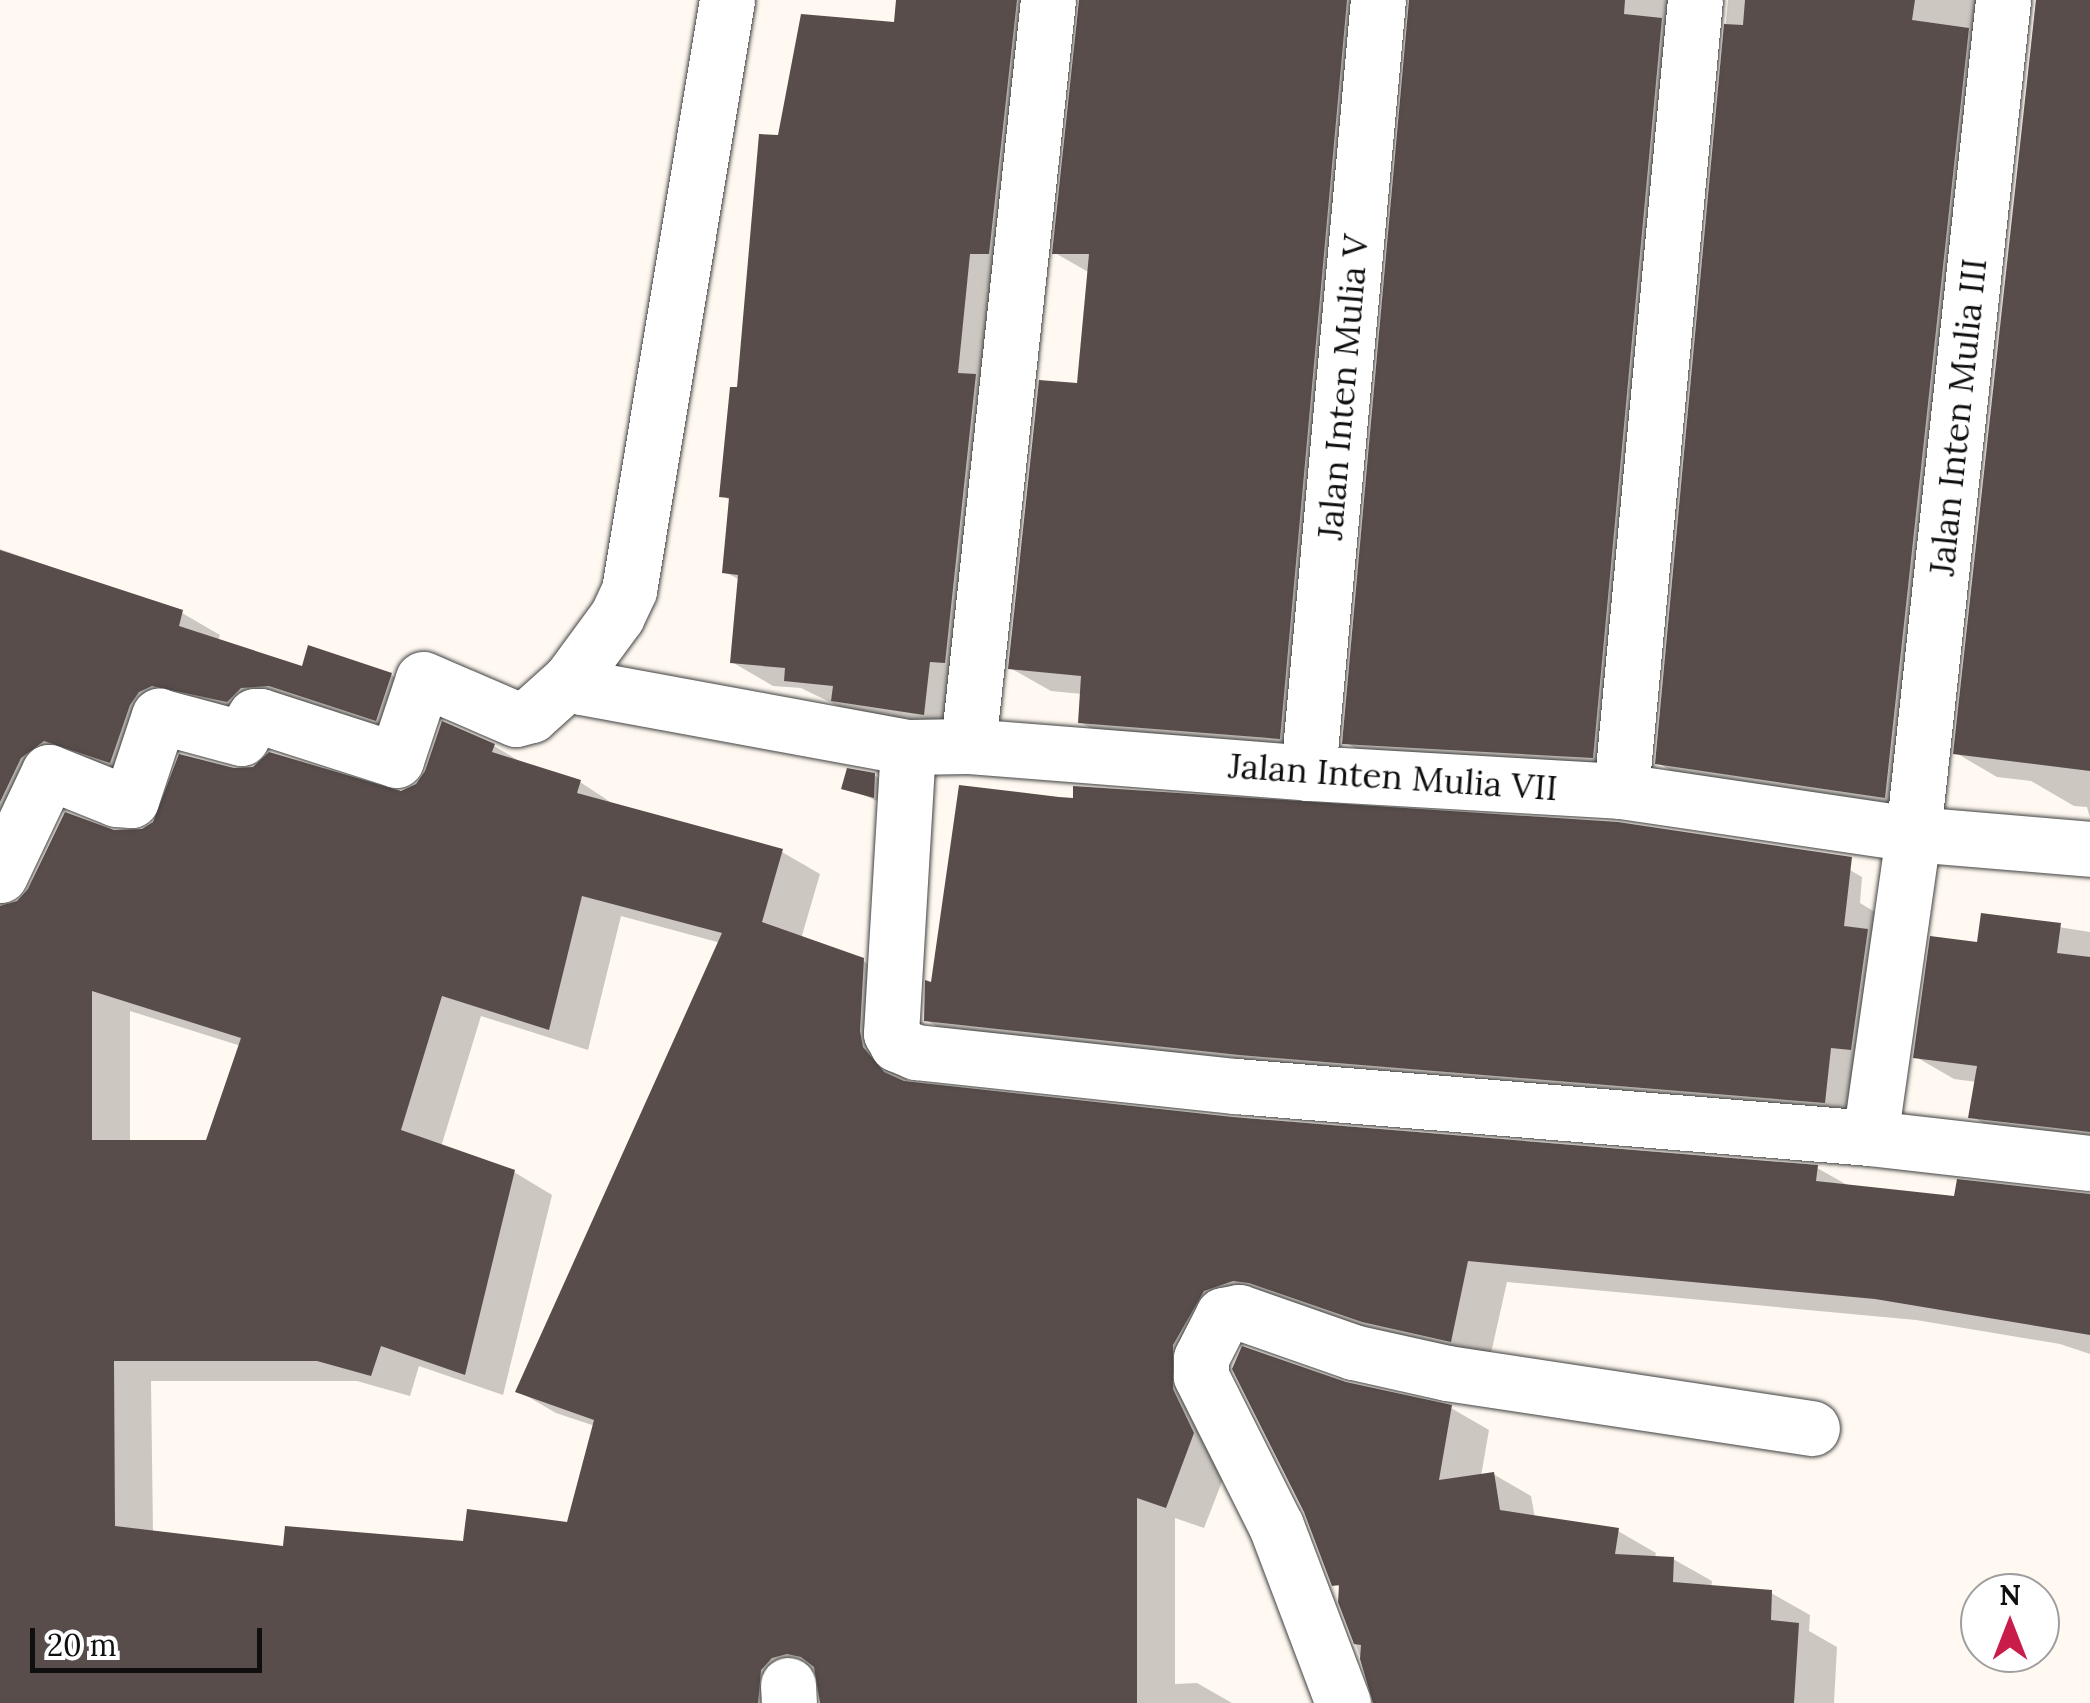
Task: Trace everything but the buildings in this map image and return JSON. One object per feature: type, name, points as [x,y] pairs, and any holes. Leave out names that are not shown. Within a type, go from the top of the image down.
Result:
[{"type":"street","points":[[0,875],[48,772],[116,799],[131,800],[160,716],[241,738],[255,716],[260,716],[396,760],[423,679],[516,719],[531,715],[570,680],[618,616],[629,590],[727,0]]},
{"type":"street","points":[[968,746],[1048,0]]},
{"type":"street","name":"Jalan Inten Mulia V","points":[[1308,773],[1378,0]]},
{"type":"street","points":[[1621,791],[1695,0]]},
{"type":"street","name":"Jalan Inten Mulia III","points":[[1913,834],[2003,0]]},
{"type":"street","name":"Jalan Inten Mulia VII","points":[[570,680],[581,686],[908,747],[968,746],[1308,773],[1621,791],[1913,834],[2090,848]]},
{"type":"street","points":[[908,747],[891,1032],[898,1044],[916,1052],[1236,1086],[1870,1138],[2090,1164]]},
{"type":"street","points":[[1870,1138],[1913,834]]},
{"type":"street","points":[[1343,1703],[1276,1526],[1201,1376],[1201,1358],[1222,1316],[1240,1312],[1353,1352],[1447,1374],[1812,1428]]}]
